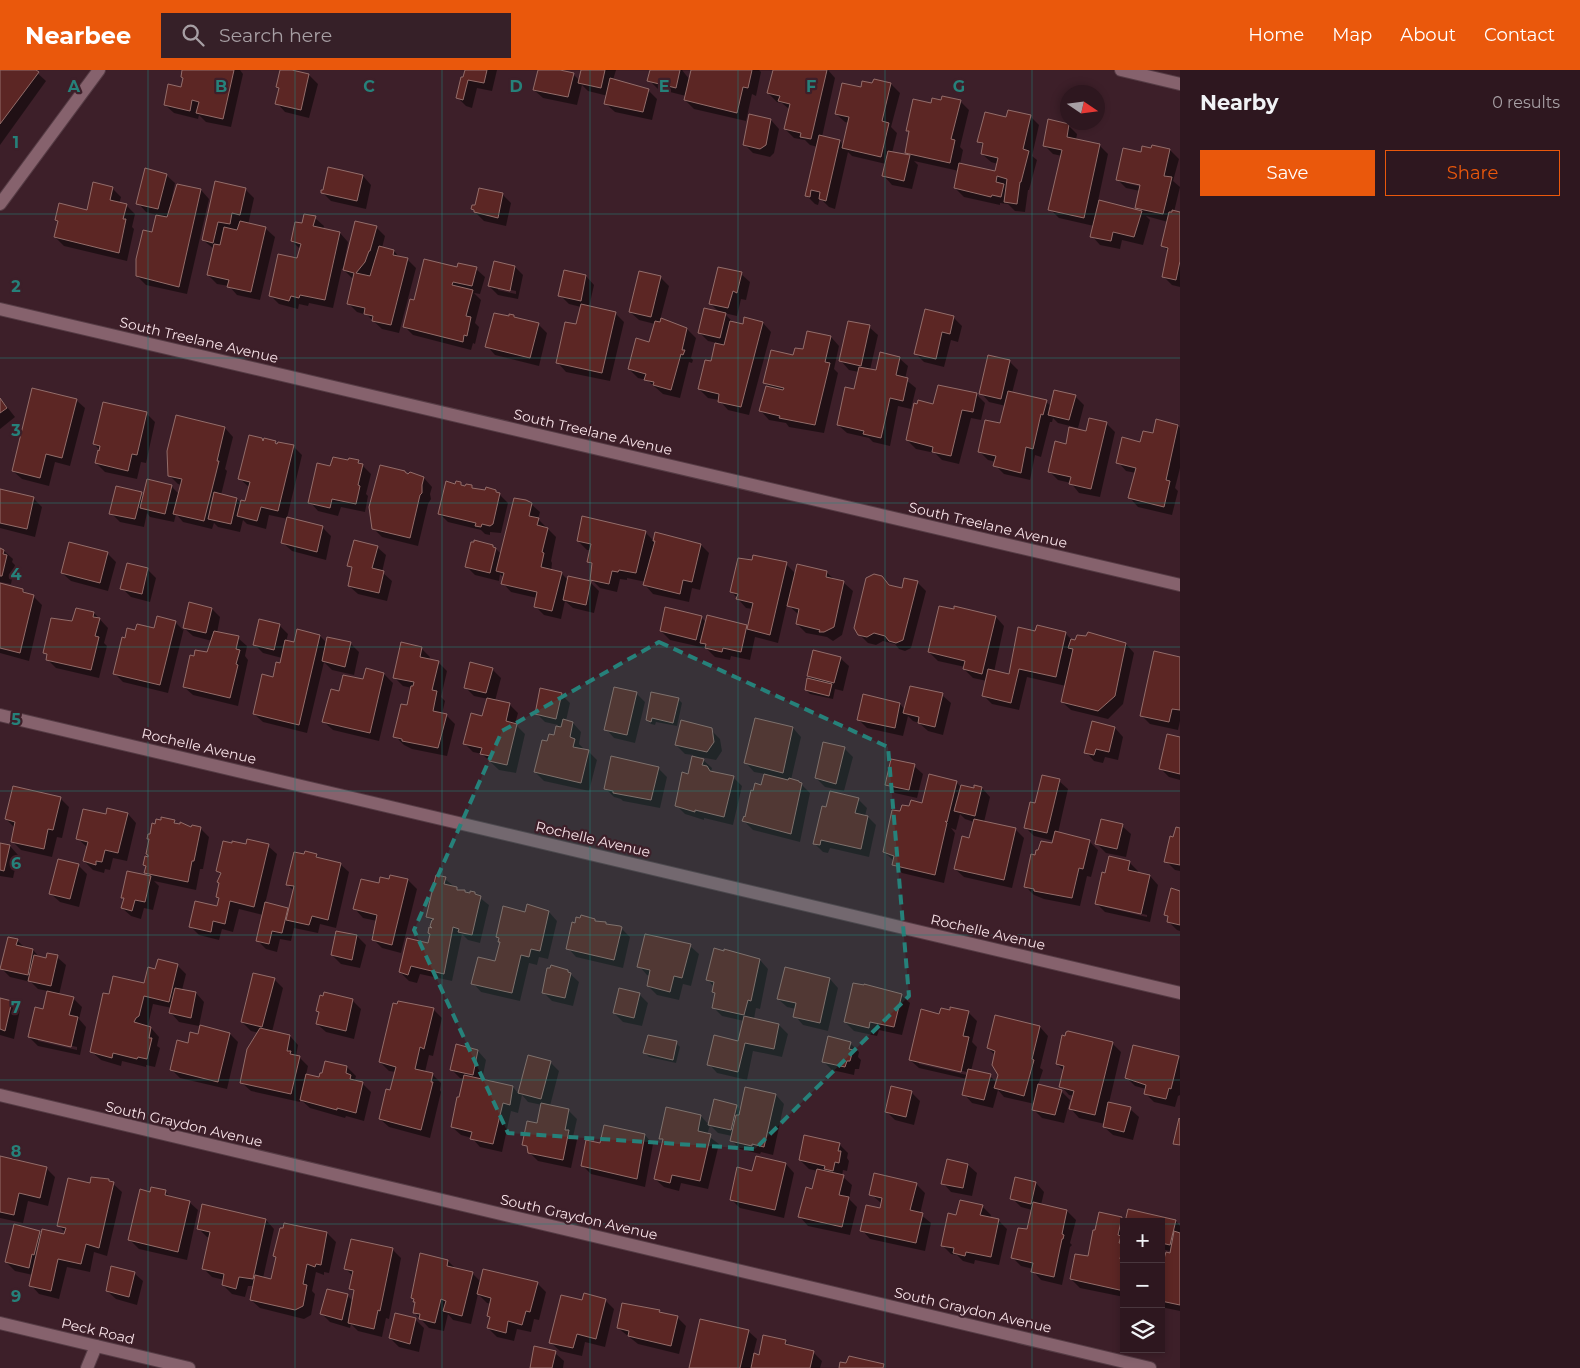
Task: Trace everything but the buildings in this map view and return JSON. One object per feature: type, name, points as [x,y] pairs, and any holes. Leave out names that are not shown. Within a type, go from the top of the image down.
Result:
[{"type":"street","points":[[0,204],[99,70]]},
{"type":"street","points":[[1121,70],[1180,84]]},
{"type":"street","name":"South Treelane Avenue","points":[[0,309],[1180,585]]},
{"type":"street","name":"Rochelle Avenue","points":[[0,715],[1180,993]]},
{"type":"street","name":"South Graydon Avenue","points":[[0,1095],[1150,1368]]},
{"type":"street","name":"Peck Road","points":[[0,1323],[189,1368]]},
{"type":"street","points":[[87,1368],[96,1346]]},
{"type":"highlighted area","points":[[659,642],[888,747],[909,996],[755,1149],[508,1133],[414,930],[502,731]]}]
